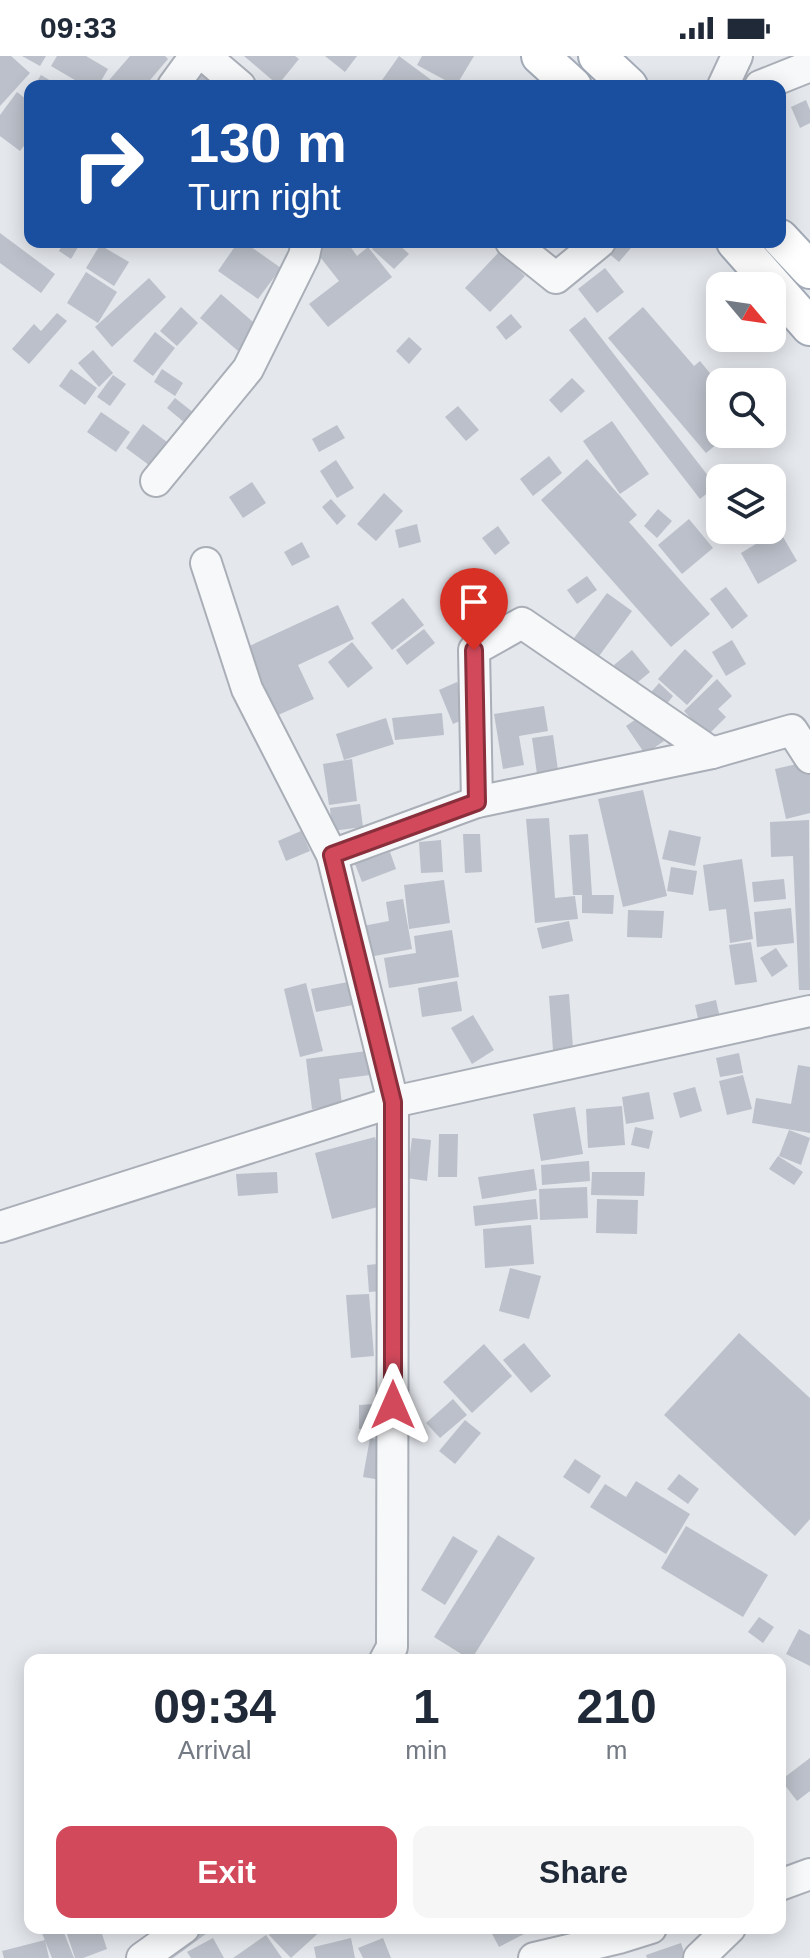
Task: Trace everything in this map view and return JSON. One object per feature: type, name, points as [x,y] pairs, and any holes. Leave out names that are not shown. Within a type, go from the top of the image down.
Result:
[{"type":"main road","points":[[540,56],[566,80]]},
{"type":"main road","points":[[597,56],[623,80]]},
{"type":"main road","points":[[786,244],[810,270]]},
{"type":"main road","points":[[740,248],[810,327]]},
{"type":"street","points":[[177,80],[195,56]]},
{"type":"street","points":[[205,56],[233,80]]},
{"type":"street","points":[[726,80],[737,56]]},
{"type":"street","points":[[775,80],[810,66]]},
{"type":"street","points":[[156,481],[248,369],[306,248]]},
{"type":"street","points":[[518,248],[556,278],[593,248]]},
{"type":"street","points":[[206,563],[247,689],[332,855],[393,1102],[392,1647],[388,1654]]},
{"type":"street","points":[[477,802],[474,650],[522,623],[712,753]]},
{"type":"street","points":[[332,855],[477,802],[712,753],[792,730],[810,758]]},
{"type":"street","points":[[0,1227],[393,1102],[810,1011]]},
{"type":"street","points":[[786,1883],[810,1874]]},
{"type":"street","points":[[142,1958],[176,1934]]},
{"type":"street","points":[[534,1958],[632,1934]]},
{"type":"street","points":[[699,1958],[724,1934]]},
{"type":"building","points":[[0,56],[11,56],[30,73],[0,106]]},
{"type":"building","points":[[22,56],[46,56],[40,66]]},
{"type":"building","points":[[57,56],[86,56],[108,69],[102,80],[75,80],[51,66]]},
{"type":"building","points":[[130,56],[165,56],[168,59],[150,80],[109,80]]},
{"type":"building","points":[[244,56],[295,56],[299,59],[282,80],[272,80]]},
{"type":"building","points":[[325,56],[357,56],[345,72]]},
{"type":"building","points":[[399,56],[431,80],[382,80]]},
{"type":"building","points":[[422,56],[474,56],[460,80],[445,80],[417,65]]},
{"type":"building","points":[[202,69],[212,80],[195,80]]},
{"type":"building","points":[[17,92],[24,97],[24,146],[20,151],[0,136],[0,115]]},
{"type":"building","points":[[806,100],[810,123],[800,128],[791,107]]},
{"type":"building","points":[[0,233],[55,274],[41,293],[0,263]]},
{"type":"building","points":[[61,248],[77,248],[71,259],[59,251]]},
{"type":"building","points":[[98,248],[105,248],[129,262],[114,286],[86,268]]},
{"type":"building","points":[[234,248],[253,248],[281,268],[258,299],[218,271]]},
{"type":"building","points":[[323,248],[351,248],[357,256],[369,248],[392,277],[328,327],[309,304],[339,281],[317,253]]},
{"type":"building","points":[[402,248],[409,254],[394,269],[372,249]]},
{"type":"building","points":[[602,248],[631,248],[619,262]]},
{"type":"building","points":[[500,251],[525,276],[490,312],[465,288]]},
{"type":"building","points":[[605,268],[624,292],[597,313],[578,289]]},
{"type":"building","points":[[86,272],[117,292],[98,323],[67,303]]},
{"type":"building","points":[[149,278],[166,297],[112,347],[95,327]]},
{"type":"building","points":[[221,294],[259,327],[238,351],[200,318]]},
{"type":"building","points":[[181,307],[198,323],[177,346],[160,331]]},
{"type":"building","points":[[643,307],[694,366],[700,361],[706,368],[706,448],[712,448],[706,453],[608,338]]},
{"type":"building","points":[[57,313],[67,321],[29,364],[12,349],[34,324],[41,331]]},
{"type":"building","points":[[511,314],[522,327],[506,340],[496,327]]},
{"type":"building","points":[[585,317],[706,473],[706,494],[700,499],[569,330]]},
{"type":"building","points":[[155,332],[175,348],[153,376],[133,361]]},
{"type":"building","points":[[409,337],[422,349],[409,364],[396,351]]},
{"type":"building","points":[[93,350],[113,373],[99,387],[78,363]]},
{"type":"building","points":[[71,369],[97,388],[85,405],[59,386]]},
{"type":"building","points":[[162,369],[183,383],[175,396],[154,382]]},
{"type":"building","points":[[113,375],[126,384],[110,406],[97,397]]},
{"type":"building","points":[[572,378],[585,391],[561,413],[549,400]]},
{"type":"building","points":[[175,398],[194,413],[185,423],[167,408]]},
{"type":"building","points":[[458,406],[479,430],[466,441],[445,417]]},
{"type":"building","points":[[101,412],[130,432],[116,452],[87,432]]},
{"type":"building","points":[[612,421],[649,474],[620,494],[583,441]]},
{"type":"building","points":[[143,424],[171,445],[153,468],[126,448]]},
{"type":"building","points":[[337,425],[345,438],[319,452],[312,439]]},
{"type":"building","points":[[549,456],[562,473],[533,496],[520,479]]},
{"type":"building","points":[[587,459],[637,515],[629,522],[710,614],[671,647],[541,500]]},
{"type":"building","points":[[336,460],[354,488],[337,498],[320,471]]},
{"type":"building","points":[[252,482],[266,503],[243,518],[229,497]]},
{"type":"building","points":[[384,493],[403,511],[376,541],[357,524]]},
{"type":"building","points":[[331,499],[346,516],[337,525],[322,507]]},
{"type":"building","points":[[658,509],[672,521],[657,538],[644,526]]},
{"type":"building","points":[[689,519],[706,540],[706,544],[713,548],[682,574],[658,545]]},
{"type":"building","points":[[417,524],[421,542],[399,548],[395,530]]},
{"type":"building","points":[[498,526],[510,543],[495,555],[482,538]]},
{"type":"building","points":[[302,542],[310,557],[292,566],[284,552]]},
{"type":"building","points":[[786,542],[797,561],[758,584],[741,553],[756,544]]},
{"type":"building","points":[[482,575],[503,593],[470,629],[450,610]]},
{"type":"building","points":[[587,576],[597,590],[577,604],[567,590]]},
{"type":"building","points":[[726,587],[748,616],[732,629],[710,599]]},
{"type":"building","points":[[607,593],[632,611],[594,663],[569,645]]},
{"type":"building","points":[[403,598],[424,625],[392,650],[371,623]]},
{"type":"building","points":[[338,605],[354,639],[298,665],[314,699],[276,716],[245,648]]},
{"type":"building","points":[[424,629],[435,643],[407,665],[396,650]]},
{"type":"building","points":[[732,640],[746,664],[726,676],[712,652]]},
{"type":"building","points":[[352,642],[373,668],[348,688],[328,662]]},
{"type":"building","points":[[685,649],[713,676],[687,705],[658,679]]},
{"type":"building","points":[[632,650],[650,672],[632,687],[614,665]]},
{"type":"building","points":[[717,679],[732,696],[718,709],[726,717],[707,736],[684,711]]},
{"type":"building","points":[[457,682],[471,716],[453,724],[439,690]]},
{"type":"building","points":[[659,683],[673,696],[662,710],[647,697]]},
{"type":"building","points":[[544,706],[548,731],[519,736],[524,765],[503,769],[494,714]]},
{"type":"building","points":[[442,713],[444,735],[395,740],[392,718]]},
{"type":"building","points":[[645,713],[664,741],[645,754],[626,726]]},
{"type":"building","points":[[386,718],[394,744],[344,760],[336,734]]},
{"type":"building","points":[[553,735],[558,770],[537,774],[532,738]]},
{"type":"building","points":[[352,759],[357,801],[329,805],[323,764]]},
{"type":"building","points":[[810,761],[810,813],[786,819],[775,769]]},
{"type":"building","points":[[643,790],[667,896],[623,907],[598,799]]},
{"type":"building","points":[[360,804],[363,827],[332,831],[330,808]]},
{"type":"building","points":[[549,818],[555,898],[575,896],[578,919],[535,923],[526,819]]},
{"type":"building","points":[[809,820],[810,990],[799,990],[793,856],[771,857],[770,822]]},
{"type":"building","points":[[669,830],[701,837],[695,866],[662,859]]},
{"type":"building","points":[[301,831],[310,851],[286,861],[278,841]]},
{"type":"building","points":[[463,834],[480,834],[482,872],[465,873]]},
{"type":"building","points":[[588,834],[592,895],[614,895],[613,914],[582,913],[582,895],[573,895],[569,835]]},
{"type":"building","points":[[441,840],[443,872],[421,873],[419,842]]},
{"type":"building","points":[[390,852],[396,869],[362,882],[355,864]]},
{"type":"building","points":[[742,859],[753,939],[730,943],[726,909],[709,911],[703,865]]},
{"type":"building","points":[[671,867],[697,871],[693,895],[667,891]]},
{"type":"building","points":[[784,879],[786,899],[754,902],[752,882]]},
{"type":"building","points":[[444,880],[450,923],[409,929],[404,885]]},
{"type":"building","points":[[403,899],[412,949],[369,957],[363,926],[389,921],[386,902]]},
{"type":"building","points":[[791,908],[794,943],[757,947],[754,912]]},
{"type":"building","points":[[628,910],[664,911],[662,938],[627,937]]},
{"type":"building","points":[[569,921],[573,941],[542,949],[537,928]]},
{"type":"building","points":[[452,930],[459,977],[389,988],[384,958],[416,953],[414,936]]},
{"type":"building","points":[[751,942],[757,982],[735,985],[729,945]]},
{"type":"building","points":[[776,948],[788,966],[772,977],[760,958]]},
{"type":"building","points":[[457,981],[462,1011],[422,1017],[418,988]]},
{"type":"building","points":[[348,982],[353,1005],[316,1012],[311,989]]},
{"type":"building","points":[[306,983],[323,1051],[300,1057],[284,989]]},
{"type":"building","points":[[569,994],[573,1048],[553,1050],[549,996]]},
{"type":"building","points":[[716,1000],[720,1018],[699,1023],[695,1005]]},
{"type":"building","points":[[473,1015],[494,1050],[472,1064],[451,1028]]},
{"type":"building","points":[[367,1051],[370,1075],[339,1079],[342,1105],[312,1109],[306,1059]]},
{"type":"building","points":[[739,1053],[743,1073],[720,1077],[716,1058]]},
{"type":"building","points":[[798,1065],[810,1067],[810,1133],[752,1123],[756,1098],[791,1104]]},
{"type":"building","points":[[743,1075],[752,1109],[727,1115],[719,1081]]},
{"type":"building","points":[[695,1087],[702,1111],[680,1118],[673,1093]]},
{"type":"building","points":[[649,1092],[654,1119],[626,1124],[622,1097]]},
{"type":"building","points":[[622,1106],[625,1145],[588,1148],[586,1109]]},
{"type":"building","points":[[575,1107],[583,1154],[541,1161],[533,1114]]},
{"type":"building","points":[[635,1127],[653,1131],[649,1149],[631,1145]]},
{"type":"building","points":[[789,1130],[810,1138],[801,1165],[779,1156]]},
{"type":"building","points":[[439,1134],[458,1134],[457,1177],[438,1177]]},
{"type":"building","points":[[375,1137],[393,1203],[332,1219],[315,1153]]},
{"type":"building","points":[[412,1138],[431,1140],[427,1181],[407,1178]]},
{"type":"building","points":[[778,1156],[803,1172],[794,1185],[769,1169]]},
{"type":"building","points":[[589,1161],[590,1181],[542,1185],[541,1165]]},
{"type":"building","points":[[534,1169],[537,1190],[482,1199],[478,1177]]},
{"type":"building","points":[[277,1172],[278,1193],[238,1196],[236,1174]]},
{"type":"building","points":[[592,1172],[645,1172],[644,1196],[591,1195]]},
{"type":"building","points":[[587,1187],[588,1218],[540,1220],[539,1189]]},
{"type":"building","points":[[536,1199],[538,1219],[475,1226],[473,1206]]},
{"type":"building","points":[[597,1199],[638,1200],[637,1234],[596,1233]]},
{"type":"building","points":[[531,1225],[534,1264],[485,1268],[483,1229]]},
{"type":"building","points":[[389,1263],[392,1290],[369,1292],[367,1265]]},
{"type":"building","points":[[510,1268],[541,1276],[529,1319],[499,1311]]},
{"type":"building","points":[[369,1294],[374,1356],[351,1358],[346,1295]]},
{"type":"building","points":[[739,1333],[810,1398],[810,1519],[795,1536],[664,1415]]},
{"type":"building","points":[[524,1343],[551,1376],[531,1393],[503,1360]]},
{"type":"building","points":[[484,1344],[512,1376],[472,1413],[443,1382]]},
{"type":"building","points":[[453,1399],[467,1415],[440,1438],[426,1423]]},
{"type":"building","points":[[391,1403],[393,1427],[359,1429],[359,1405]]},
{"type":"building","points":[[465,1420],[481,1433],[455,1464],[439,1451]]},
{"type":"building","points":[[370,1438],[393,1441],[387,1481],[363,1477]]},
{"type":"building","points":[[575,1459],[601,1476],[589,1494],[563,1477]]},
{"type":"building","points":[[679,1474],[699,1489],[688,1504],[667,1489]]},
{"type":"building","points":[[636,1481],[690,1514],[666,1554],[590,1507],[605,1484],[626,1497]]},
{"type":"building","points":[[686,1526],[768,1575],[743,1617],[661,1568]]},
{"type":"building","points":[[498,1535],[535,1558],[475,1654],[461,1654],[434,1637]]},
{"type":"building","points":[[453,1536],[478,1551],[445,1605],[421,1590]]},
{"type":"building","points":[[759,1617],[774,1627],[763,1643],[748,1632]]},
{"type":"building","points":[[799,1629],[810,1635],[810,1666],[786,1654]]},
{"type":"building","points":[[810,1758],[810,1791],[797,1801],[786,1787],[786,1776]]},
{"type":"building","points":[[42,1934],[64,1934],[74,1958],[52,1958]]},
{"type":"building","points":[[67,1934],[102,1934],[107,1949],[75,1958]]},
{"type":"building","points":[[173,1934],[206,1934],[173,1958],[159,1958]]},
{"type":"building","points":[[270,1934],[317,1934],[291,1958]]},
{"type":"building","points":[[492,1934],[524,1934],[499,1947]]},
{"type":"building","points":[[266,1935],[282,1958],[233,1958]]},
{"type":"building","points":[[213,1938],[224,1958],[191,1958],[187,1952]]},
{"type":"building","points":[[351,1938],[355,1958],[316,1958],[314,1947]]},
{"type":"building","points":[[383,1938],[391,1958],[363,1958],[358,1948]]},
{"type":"building","points":[[45,1940],[49,1958],[4,1958],[2,1951]]},
{"type":"building","points":[[681,1943],[686,1958],[647,1958],[646,1955]]},
{"type":"route","points":[[393,1405],[393,1102],[332,855],[477,802],[474,650]]}]
